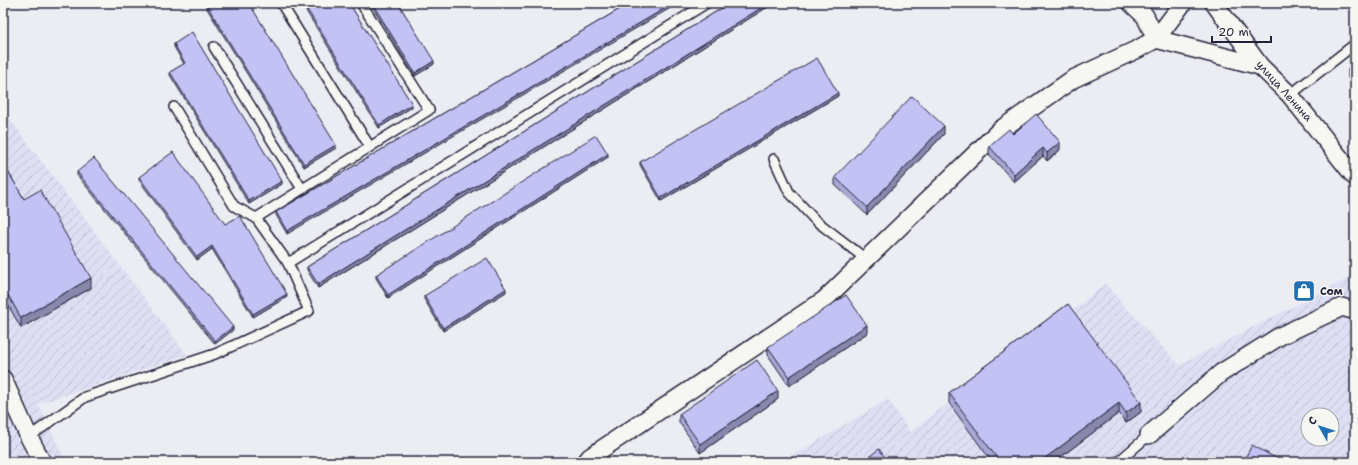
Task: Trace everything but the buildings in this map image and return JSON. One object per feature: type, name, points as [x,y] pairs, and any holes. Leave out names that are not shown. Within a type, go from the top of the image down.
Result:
[{"type":"street","points":[[1131,3],[1145,16],[1156,39],[1260,66]]},
{"type":"street","points":[[586,462],[596,453],[824,300],[1000,130],[1073,79],[1156,39],[1184,3]]},
{"type":"street","name":"улица Ленина","points":[[1214,3],[1260,66],[1290,95],[1355,177]]},
{"type":"street","points":[[1149,435],[1220,373],[1280,336],[1342,307],[1355,311]]},
{"type":"street","points":[[3,379],[42,462]]},
{"type":"lane","points":[[281,3],[370,147]]},
{"type":"lane","points":[[256,218],[429,110],[361,3]]},
{"type":"lane","points":[[288,263],[707,3]]},
{"type":"lane","points":[[1290,95],[1355,44]]},
{"type":"lane","points":[[214,47],[302,189]]},
{"type":"lane","points":[[29,436],[85,397],[215,354],[309,311],[288,263],[256,218],[234,206],[174,107]]},
{"type":"lane","points":[[774,160],[789,192],[815,220],[866,259]]},
{"type":"lane","points":[[1118,462],[1149,435]]},
{"type":"shaded area","points":[[3,110],[187,355],[38,404],[66,462],[3,462]]},
{"type":"shaded area","points":[[1355,275],[1355,462],[782,462],[888,399],[910,432],[1068,314],[1105,284],[1179,365]]},
{"type":"place","name":"Сом","points":[[1304,291]]}]
